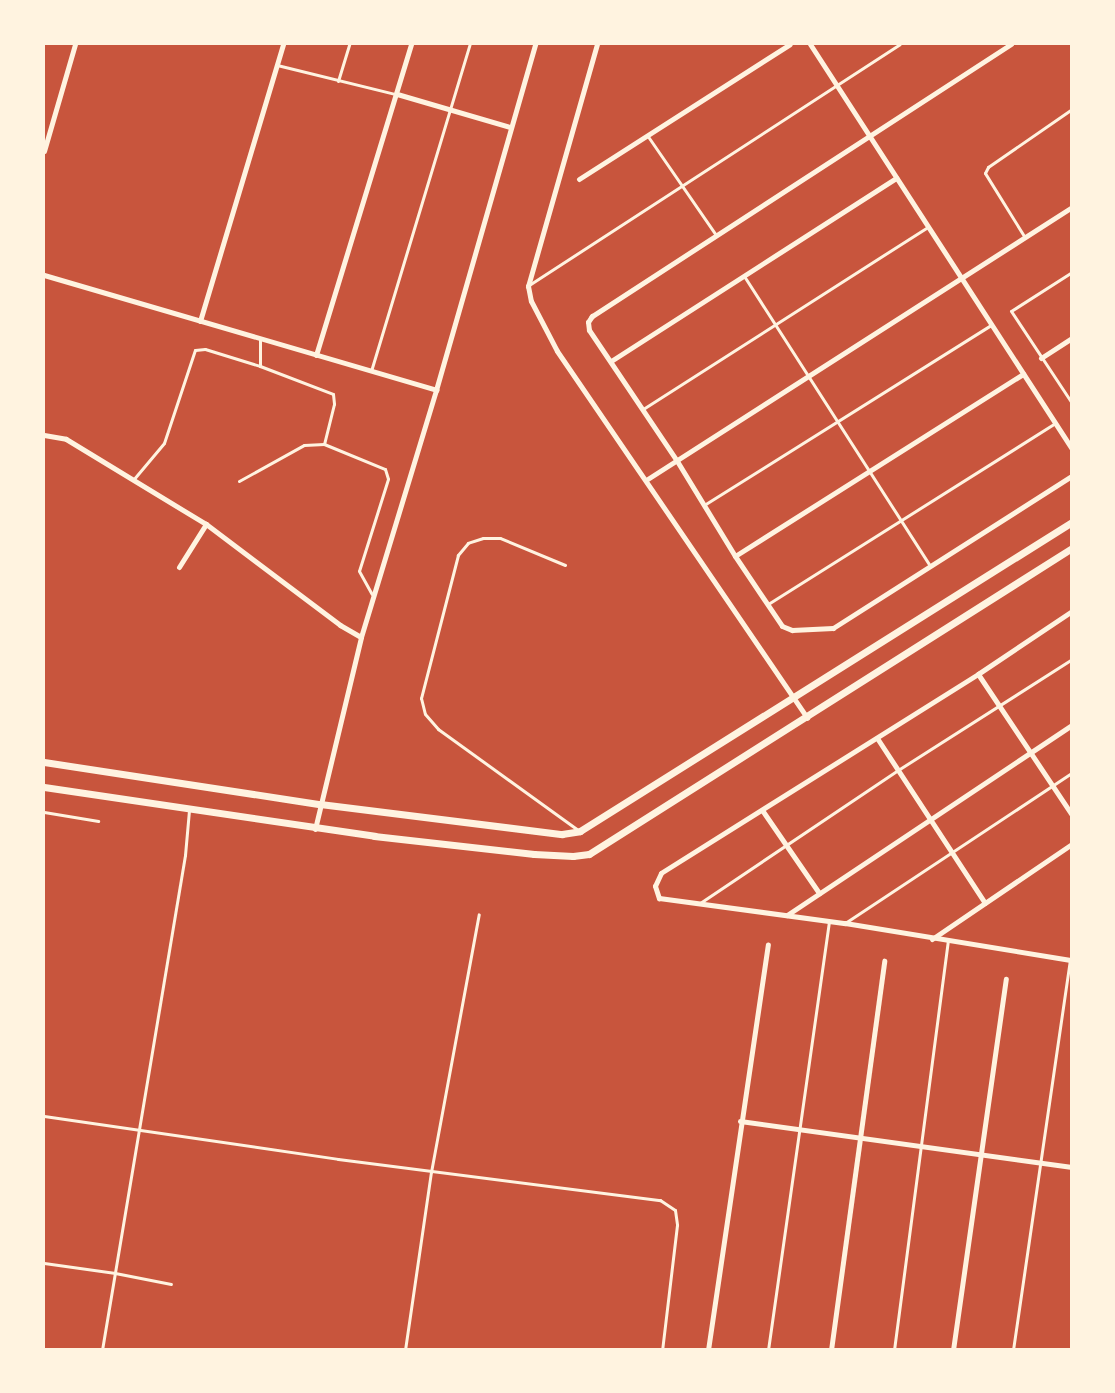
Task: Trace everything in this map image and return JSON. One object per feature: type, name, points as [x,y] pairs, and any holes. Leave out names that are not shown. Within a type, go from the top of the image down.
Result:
[{"type":"street","points":[[44,151],[75,44]]},
{"type":"street","points":[[200,321],[283,44]]},
{"type":"street","points":[[316,355],[411,44]]},
{"type":"street","points":[[315,829],[361,637],[436,390],[535,44]]},
{"type":"street","points":[[597,44],[528,286],[531,301],[557,351],[807,718]]},
{"type":"street","points":[[579,179],[790,44]]},
{"type":"street","points":[[810,44],[1071,448]]},
{"type":"street","points":[[1007,44],[592,316],[588,322],[589,330],[677,461],[735,556],[782,626],[792,630],[832,628],[1071,476]]},
{"type":"street","points":[[397,94],[510,127]]},
{"type":"street","points":[[611,361],[896,178]]},
{"type":"street","points":[[646,480],[1071,207]]},
{"type":"street","points":[[44,275],[436,390]]},
{"type":"street","points":[[1041,358],[1071,338]]},
{"type":"street","points":[[735,556],[1023,374]]},
{"type":"street","points":[[44,435],[66,439],[206,524],[340,626],[361,637]]},
{"type":"street","points":[[44,762],[320,804],[562,834],[580,831],[1071,522]]},
{"type":"street","points":[[179,567],[206,524]]},
{"type":"street","points":[[44,787],[315,829],[534,854],[573,856],[589,854],[807,718],[1071,548]]},
{"type":"street","points":[[1070,960],[948,942],[845,923],[659,898],[655,886],[661,873],[978,674],[1071,611]]},
{"type":"street","points":[[978,674],[1071,814]]},
{"type":"street","points":[[786,915],[1071,725]]},
{"type":"street","points":[[877,738],[985,903]]},
{"type":"street","points":[[762,810],[819,893]]},
{"type":"street","points":[[932,939],[1071,844]]},
{"type":"street","points":[[708,1350],[740,1121],[768,944]]},
{"type":"street","points":[[831,1350],[884,961]]},
{"type":"street","points":[[953,1350],[983,1155],[1006,979]]},
{"type":"street","points":[[740,1121],[1071,1167]]},
{"type":"lane","points":[[338,81],[349,44]]},
{"type":"lane","points":[[370,371],[470,44]]},
{"type":"lane","points":[[528,286],[900,44]]},
{"type":"lane","points":[[277,65],[397,94]]},
{"type":"lane","points":[[1025,238],[985,173],[988,167],[1071,109]]},
{"type":"lane","points":[[648,135],[716,235]]},
{"type":"lane","points":[[643,409],[928,227]]},
{"type":"lane","points":[[1071,272],[1011,311],[1071,402]]},
{"type":"lane","points":[[744,276],[930,566]]},
{"type":"lane","points":[[704,505],[991,325]]},
{"type":"lane","points":[[260,338],[260,366]]},
{"type":"lane","points":[[133,480],[164,443],[195,350],[205,349],[260,366],[333,394],[334,404],[324,444]]},
{"type":"lane","points":[[768,604],[1055,423]]},
{"type":"lane","points":[[239,481],[304,445],[324,444],[381,466],[388,474],[359,571],[373,596]]},
{"type":"lane","points":[[565,565],[500,538],[483,538],[468,543],[458,555],[421,698],[425,714],[438,729],[580,831]]},
{"type":"lane","points":[[700,903],[898,770],[1071,659]]},
{"type":"lane","points":[[845,923],[951,850],[1071,773]]},
{"type":"lane","points":[[102,1350],[185,855],[189,810]]},
{"type":"lane","points":[[44,812],[98,821]]},
{"type":"lane","points":[[405,1350],[431,1172],[479,914]]},
{"type":"lane","points":[[768,1350],[829,922]]},
{"type":"lane","points":[[894,1350],[948,942]]},
{"type":"lane","points":[[1013,1350],[1070,960]]},
{"type":"lane","points":[[44,1116],[137,1132],[660,1200],[675,1210],[677,1225],[662,1350]]},
{"type":"lane","points":[[44,1263],[171,1284]]}]
